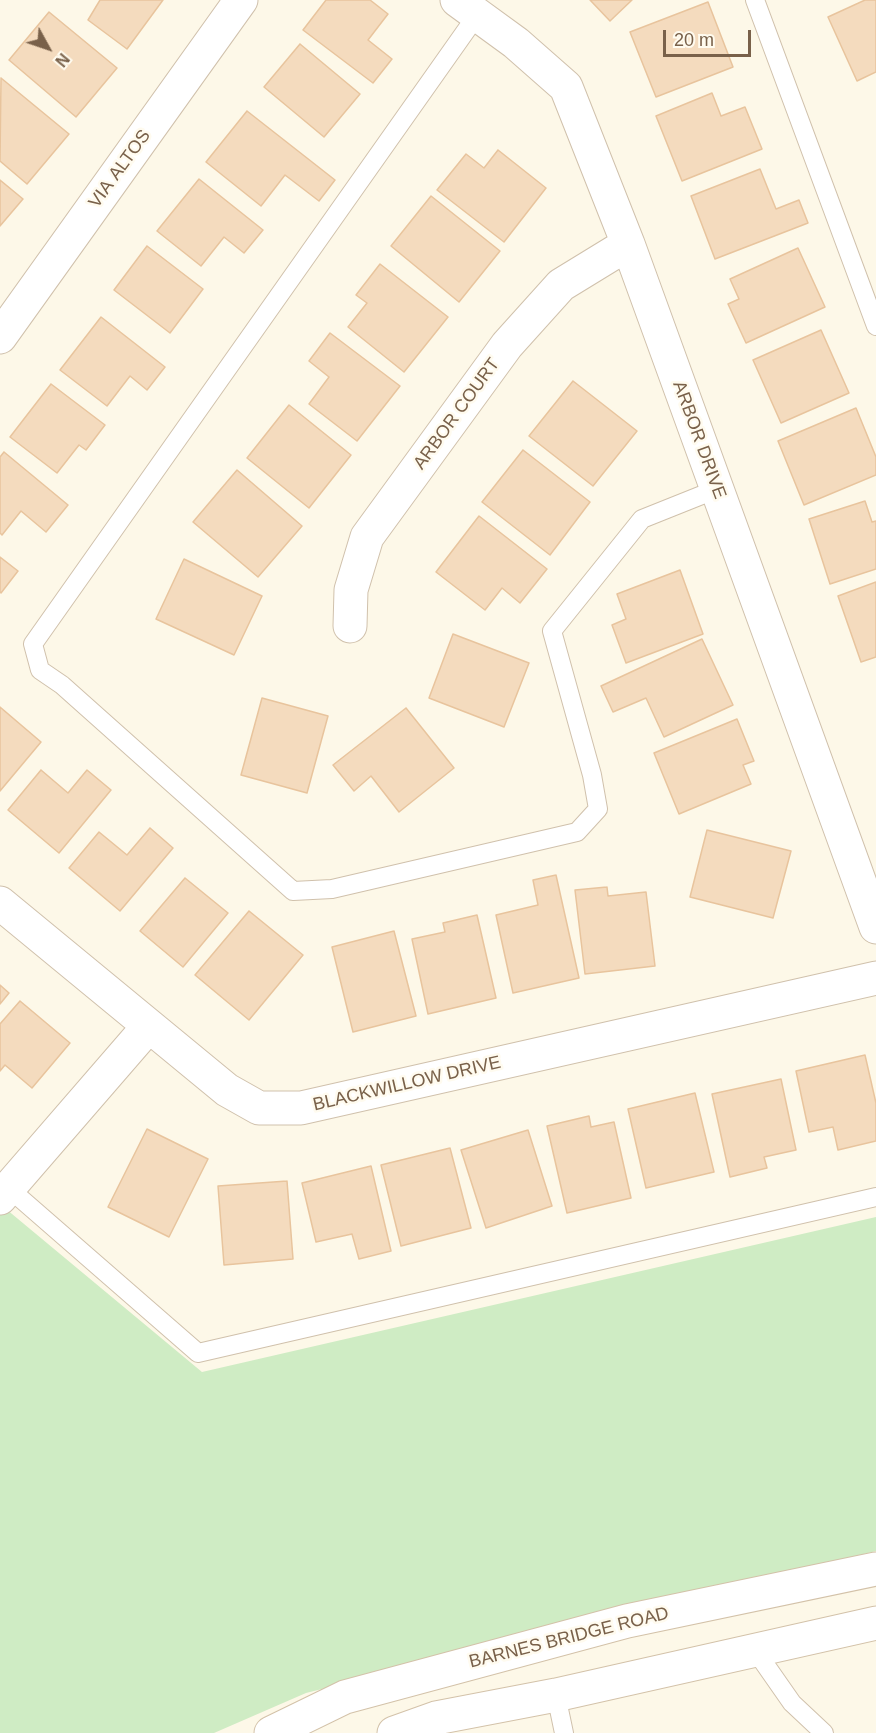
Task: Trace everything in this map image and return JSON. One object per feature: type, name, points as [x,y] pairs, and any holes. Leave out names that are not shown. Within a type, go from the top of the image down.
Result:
[{"type":"street","name":"VIA ALTOS","points":[[0,337],[241,0]]},
{"type":"street","name":"ARBOR DRIVE","points":[[467,7],[516,43],[566,87],[628,244],[876,927]]},
{"type":"street","name":"ARBOR COURT","points":[[350,626],[351,590],[367,537],[507,345],[561,285],[628,244]]},
{"type":"street","name":"BLACKWILLOW DRIVE","points":[[0,903],[148,1028],[227,1089],[260,1107],[301,1108],[876,978]]},
{"type":"street","points":[[3,1189],[148,1028]]},
{"type":"street","name":"BARNES BRIDGE ROAD","points":[[271,1733],[345,1697],[627,1621],[876,1569]]},
{"type":"street","points":[[394,1733],[436,1718],[556,1695],[876,1623]]},
{"type":"lane","points":[[755,0],[876,326]]},
{"type":"lane","points":[[467,7],[33,644],[40,670],[62,686],[293,891],[332,889],[577,832],[598,809],[592,775],[552,631],[642,519],[717,489]]},
{"type":"lane","points":[[3,1189],[198,1353],[876,1197]]},
{"type":"lane","points":[[755,1650],[792,1703],[824,1733]]},
{"type":"lane","points":[[556,1695],[564,1733]]},
{"type":"green space","points":[[0,1204],[202,1372],[876,1217],[876,1551],[306,1693],[214,1733],[0,1733]]},
{"type":"building","points":[[100,0],[163,0],[127,49],[88,20]]},
{"type":"building","points":[[326,0],[370,0],[388,14],[368,40],[392,59],[373,83],[303,30]]},
{"type":"building","points":[[590,0],[632,0],[610,21]]},
{"type":"building","points":[[865,0],[876,0],[876,72],[857,81],[828,17]]},
{"type":"building","points":[[708,2],[733,67],[656,97],[630,32]]},
{"type":"building","points":[[49,12],[117,68],[76,117],[9,60]]},
{"type":"building","points":[[300,44],[360,94],[324,137],[264,87]]},
{"type":"building","points":[[1,78],[69,134],[27,184],[0,161]]},
{"type":"building","points":[[712,93],[721,116],[745,107],[762,149],[682,181],[656,116]]},
{"type":"building","points":[[247,111],[335,180],[319,201],[285,175],[261,206],[206,162]]},
{"type":"building","points":[[498,150],[546,188],[504,242],[437,190],[466,154],[484,168]]},
{"type":"building","points":[[760,169],[776,209],[799,200],[808,223],[715,259],[691,196]]},
{"type":"building","points":[[199,179],[263,230],[244,253],[224,237],[201,266],[157,231]]},
{"type":"building","points":[[0,180],[23,199],[0,226]]},
{"type":"building","points":[[431,196],[500,251],[459,302],[391,246]]},
{"type":"building","points":[[147,246],[203,289],[170,333],[114,290]]},
{"type":"building","points":[[798,248],[825,307],[746,343],[728,304],[739,299],[730,279]]},
{"type":"building","points":[[380,264],[448,317],[404,372],[348,327],[367,303],[356,295]]},
{"type":"building","points":[[101,317],[165,367],[147,390],[130,376],[107,406],[60,370]]},
{"type":"building","points":[[821,330],[849,393],[781,423],[753,360]]},
{"type":"building","points":[[330,333],[400,386],[357,441],[309,404],[329,377],[309,361]]},
{"type":"building","points":[[573,381],[637,431],[593,486],[529,436]]},
{"type":"building","points":[[51,384],[105,425],[86,450],[79,445],[57,473],[10,437]]},
{"type":"building","points":[[289,405],[351,455],[309,508],[247,458]]},
{"type":"building","points":[[856,408],[876,457],[876,475],[804,505],[778,441]]},
{"type":"building","points":[[523,450],[590,502],[550,555],[482,502]]},
{"type":"building","points":[[4,452],[68,505],[46,532],[21,511],[2,535],[0,533],[0,457]]},
{"type":"building","points":[[237,470],[302,526],[258,577],[193,522]]},
{"type":"building","points":[[865,501],[872,522],[876,521],[876,569],[830,584],[809,519]]},
{"type":"building","points":[[479,516],[547,569],[520,603],[502,588],[485,610],[436,572]]},
{"type":"building","points":[[0,557],[18,571],[1,593],[0,592]]},
{"type":"building","points":[[184,559],[262,596],[234,655],[156,619]]},
{"type":"building","points":[[680,570],[703,634],[626,663],[612,625],[626,619],[617,594]]},
{"type":"building","points":[[876,582],[876,657],[861,662],[838,596]]},
{"type":"building","points":[[453,634],[529,663],[504,727],[429,698]]},
{"type":"building","points":[[702,639],[733,705],[664,737],[646,698],[613,712],[601,686]]},
{"type":"building","points":[[262,698],[328,716],[307,793],[241,775]]},
{"type":"building","points":[[0,707],[41,742],[0,791]]},
{"type":"building","points":[[406,708],[454,768],[399,812],[371,776],[354,791],[333,765]]},
{"type":"building","points":[[737,719],[754,761],[743,765],[751,784],[679,814],[654,753]]},
{"type":"building","points":[[41,770],[68,793],[87,770],[111,790],[59,853],[8,810]]},
{"type":"building","points":[[150,828],[173,848],[120,911],[69,868],[99,832],[127,855]]},
{"type":"building","points":[[707,830],[791,851],[773,918],[690,897]]},
{"type":"building","points":[[556,875],[579,978],[513,993],[496,915],[538,905],[533,880]]},
{"type":"building","points":[[185,878],[228,913],[183,967],[140,931]]},
{"type":"building","points":[[607,887],[608,896],[646,892],[655,966],[585,974],[575,890]]},
{"type":"building","points":[[249,911],[303,955],[249,1020],[195,975]]},
{"type":"building","points":[[477,915],[496,998],[428,1014],[412,939],[445,932],[443,923]]},
{"type":"building","points":[[394,931],[416,1016],[353,1032],[332,947]]},
{"type":"building","points":[[0,985],[9,993],[0,1004]]},
{"type":"building","points":[[20,1001],[70,1043],[32,1088],[5,1065],[0,1071],[0,1024]]},
{"type":"building","points":[[865,1055],[876,1103],[876,1141],[838,1150],[833,1127],[809,1132],[796,1071]]},
{"type":"building","points":[[781,1079],[796,1150],[764,1157],[767,1168],[730,1177],[712,1094]]},
{"type":"building","points":[[695,1093],[714,1172],[646,1188],[628,1109]]},
{"type":"building","points":[[589,1116],[591,1127],[614,1122],[631,1198],[567,1213],[547,1126]]},
{"type":"building","points":[[147,1129],[208,1159],[169,1237],[108,1207]]},
{"type":"building","points":[[528,1130],[552,1206],[486,1228],[461,1150]]},
{"type":"building","points":[[450,1148],[471,1228],[401,1246],[381,1165]]},
{"type":"building","points":[[371,1166],[391,1251],[359,1259],[352,1234],[316,1242],[302,1183]]},
{"type":"building","points":[[287,1181],[293,1259],[224,1265],[218,1186]]}]
